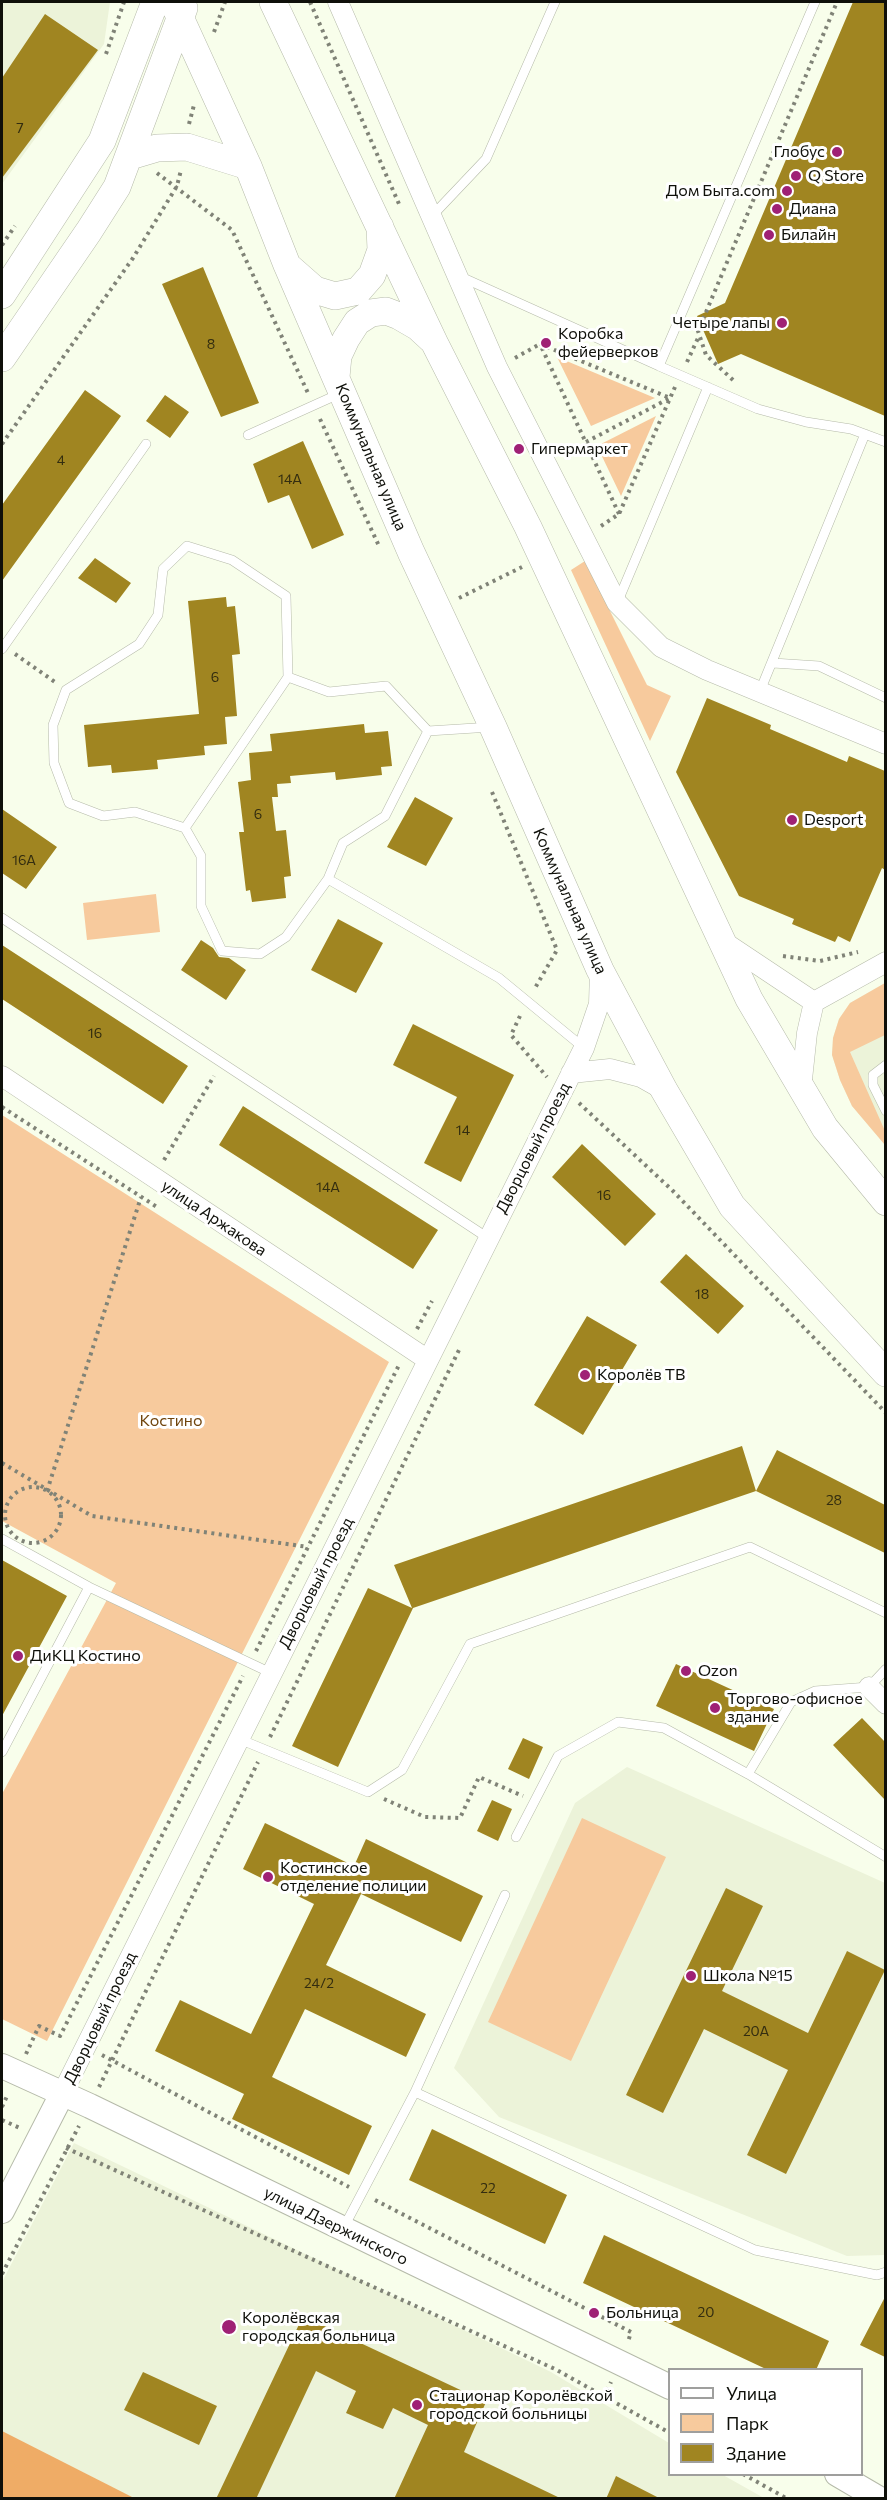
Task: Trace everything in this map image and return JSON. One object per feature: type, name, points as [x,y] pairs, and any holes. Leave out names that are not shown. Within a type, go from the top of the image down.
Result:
[{"type":"main road","points":[[2,295],[102,141],[155,2]]},
{"type":"main road","name":"Коммунальная улица","points":[[273,2],[434,342],[542,557],[749,999],[825,1128],[885,1202]]},
{"type":"main road","points":[[2,358],[117,187],[130,156],[180,7]]},
{"type":"main road","name":"Коммунальная улица","points":[[180,7],[248,166],[287,265],[411,552],[493,727],[600,970],[663,1090],[732,1206],[885,1373]]},
{"type":"main road","points":[[130,156],[157,148],[187,147],[248,166]]},
{"type":"main road","name":"Коммунальная улица","points":[[287,265],[315,290],[335,296],[357,291],[372,275],[381,250],[379,223]]},
{"type":"main road","name":"Коммунальная улица","points":[[340,384],[338,356],[357,322],[371,313],[386,311],[399,316],[418,327],[434,342]]},
{"type":"street","points":[[338,2],[497,367],[618,603],[661,646],[707,670],[885,744]]},
{"type":"street","points":[[719,939],[814,1002]]},
{"type":"street","points":[[801,1089],[807,1033],[814,1002],[885,962]]},
{"type":"street","name":"Дворцовый проезд","points":[[62,2094],[488,1238],[560,1080],[584,1048],[598,1004],[600,970]]},
{"type":"street","name":"Дворцовый проезд","points":[[560,1080],[610,1070],[641,1077],[663,1090]]},
{"type":"street","name":"улица Аржакова","points":[[2,1076],[428,1360]]},
{"type":"street","points":[[869,1687],[885,1704]]},
{"type":"street","name":"улица Дзержинского","points":[[2,2066],[90,2106],[668,2387]]},
{"type":"street","points":[[2,2211],[62,2094]]},
{"type":"street","points":[[839,2476],[878,2499]]},
{"type":"lane","points":[[431,217],[486,159],[555,2]]},
{"type":"lane","points":[[659,366],[815,2]]},
{"type":"lane","points":[[456,274],[659,366],[781,416],[865,434],[885,442]]},
{"type":"lane","points":[[248,435],[340,384]]},
{"type":"lane","points":[[618,603],[708,387]]},
{"type":"lane","points":[[760,691],[865,434]]},
{"type":"lane","points":[[2,648],[146,444]]},
{"type":"lane","points":[[185,828],[288,677],[286,596],[232,560],[187,546],[163,569],[158,615],[139,644],[66,690],[53,725],[54,763],[69,803],[103,816],[135,812],[185,828],[201,856],[201,906],[222,951],[260,954],[286,937],[328,879],[343,843],[385,816],[428,731]]},
{"type":"lane","points":[[772,663],[819,666],[885,698]]},
{"type":"lane","points":[[288,677],[329,692],[386,686],[428,731]]},
{"type":"lane","points":[[428,731],[493,727]]},
{"type":"lane","points":[[328,879],[499,978],[584,1048]]},
{"type":"lane","points":[[2,918],[488,1238]]},
{"type":"lane","points":[[885,1065],[873,1075],[873,1085],[885,1111]]},
{"type":"lane","points":[[2,1539],[89,1587],[271,1673]]},
{"type":"lane","points":[[239,1739],[368,1792],[402,1770],[470,1644],[750,1547],[885,1613]]},
{"type":"lane","points":[[2,1752],[89,1587]]},
{"type":"lane","points":[[748,1774],[790,1702],[815,1691],[869,1687],[885,1669]]},
{"type":"lane","points":[[516,1837],[558,1756],[618,1722],[664,1728],[875,1848],[885,1857]]},
{"type":"lane","points":[[343,2229],[415,2092],[505,1895]]},
{"type":"lane","points":[[415,2092],[755,2250],[877,2275],[885,2272]]},
{"type":"path","points":[[102,66],[124,2]]},
{"type":"path","points":[[583,538],[619,514],[698,338],[698,331],[837,2]]},
{"type":"path","points":[[2,444],[133,258],[177,186]]},
{"type":"path","points":[[2,245],[21,216]]},
{"type":"path","points":[[698,338],[706,355],[738,384]]},
{"type":"path","points":[[619,514],[540,344],[670,398]]},
{"type":"path","points":[[585,442],[670,398]]},
{"type":"path","points":[[438,608],[542,557]]},
{"type":"path","points":[[2,648],[66,690]]},
{"type":"path","points":[[47,1491],[141,1197],[222,1063]]},
{"type":"path","points":[[560,1080],[580,1103],[673,1191],[885,1413]]},
{"type":"path","points":[[574,1114],[580,1103]]},
{"type":"path","points":[[2,2274],[90,2106],[464,1340]]},
{"type":"path","points":[[60,2036],[408,1347]]},
{"type":"path","points":[[2,1463],[92,1516],[308,1547]]},
{"type":"path","points":[[30,1487],[47,1491],[54,1497],[61,1514],[60,1523],[49,1538],[31,1543],[22,1541],[8,1529],[3,1521],[8,1502],[21,1489],[30,1487]]},
{"type":"path","points":[[368,1792],[425,1817],[460,1818],[479,1777],[534,1801]]},
{"type":"path","points":[[39,2026],[112,2060],[361,2193],[631,2332]]},
{"type":"path","points":[[2,2120],[555,2370],[668,2432]]},
{"type":"path","points":[[745,2476],[786,2499]]},
{"type":"shaded area","points":[[2,2],[110,2],[104,44],[2,184]]},
{"type":"shaded area","points":[[885,983],[885,1145],[852,1106],[832,1055],[833,1038],[839,1019],[850,1003]]},
{"type":"shaded area","name":"Школа №15","points":[[627,1767],[885,1883],[885,2255],[847,2256],[499,2117],[454,2068],[575,1803]]},
{"type":"shaded area","name":"Королёвская городская больница","points":[[74,2143],[551,2372],[668,2442],[668,2476],[725,2476],[764,2498],[2,2498],[2,2282]]},
{"type":"shaded area","points":[[2,2431],[134,2498],[2,2498]]},
{"type":"green space","points":[[557,357],[655,398],[591,426]]},
{"type":"green space","points":[[656,416],[621,496],[597,446]]},
{"type":"green space","points":[[585,561],[647,685],[671,696],[650,741],[571,570]]},
{"type":"green space","points":[[156,894],[160,932],[87,940],[83,903]]},
{"type":"green space","points":[[885,983],[885,1035],[850,1052],[885,1131],[885,1145],[852,1106],[832,1055],[833,1038],[839,1019],[850,1003]]},
{"type":"green space","name":"Костино","points":[[2,1115],[389,1362],[47,2041],[2,2019],[2,1794],[116,1583],[2,1521]]},
{"type":"green space","points":[[582,1818],[666,1857],[571,2061],[488,2022]]},
{"type":"building","name":"Глобус","points":[[853,2],[885,2],[885,416],[741,354],[718,364],[697,316],[725,303]]},
{"type":"building","points":[[45,14],[98,50],[2,178],[2,78]]},
{"type":"building","points":[[203,267],[259,403],[221,417],[162,284]]},
{"type":"building","points":[[85,390],[121,416],[2,581],[2,505]]},
{"type":"building","points":[[165,395],[189,412],[170,438],[146,421]]},
{"type":"building","points":[[303,441],[344,535],[312,549],[289,495],[268,503],[253,464]]},
{"type":"building","points":[[95,558],[131,583],[116,603],[78,578]]},
{"type":"building","points":[[226,597],[227,607],[235,606],[240,654],[232,655],[237,716],[225,717],[227,744],[204,746],[205,755],[157,760],[158,769],[112,773],[111,765],[88,767],[84,725],[199,714],[188,601]]},
{"type":"building","points":[[707,698],[771,725],[770,729],[847,762],[849,756],[885,771],[885,870],[882,868],[850,942],[838,936],[835,942],[792,924],[794,919],[739,896],[676,772]]},
{"type":"building","points":[[364,724],[365,733],[388,731],[392,766],[381,767],[382,775],[336,780],[335,772],[290,776],[291,783],[277,784],[278,797],[272,797],[276,831],[286,830],[291,876],[284,877],[286,898],[252,902],[250,890],[246,891],[239,832],[244,832],[238,782],[251,780],[249,753],[272,751],[270,734]]},
{"type":"building","points":[[415,797],[453,818],[426,866],[387,847]]},
{"type":"building","points":[[2,809],[57,847],[26,889],[2,873]]},
{"type":"building","points":[[338,919],[383,943],[356,993],[311,970]]},
{"type":"building","points":[[201,940],[213,948],[219,957],[229,958],[246,970],[226,1000],[181,970]]},
{"type":"building","points":[[2,945],[188,1066],[163,1104],[2,999]]},
{"type":"building","points":[[413,1024],[514,1075],[461,1182],[424,1163],[457,1097],[393,1065]]},
{"type":"building","points":[[243,1106],[438,1230],[413,1269],[219,1145]]},
{"type":"building","points":[[582,1144],[656,1214],[625,1246],[552,1177]]},
{"type":"building","points":[[686,1254],[744,1306],[718,1334],[660,1282]]},
{"type":"building","name":"Королёв ТВ","points":[[587,1316],[637,1345],[583,1435],[534,1405]]},
{"type":"building","points":[[742,1446],[756,1491],[413,1608],[338,1767],[292,1746],[368,1588],[412,1608],[394,1565]]},
{"type":"building","points":[[777,1450],[885,1505],[885,1553],[756,1491]]},
{"type":"building","name":"ДиКЦ Костино","points":[[2,1560],[67,1596],[2,1716]]},
{"type":"building","name":"Торгово-офисное здание","points":[[676,1664],[774,1709],[754,1751],[656,1706]]},
{"type":"building","points":[[862,1718],[885,1742],[885,1800],[833,1745]]},
{"type":"building","points":[[523,1738],[543,1747],[529,1779],[508,1769]]},
{"type":"building","points":[[492,1800],[512,1809],[498,1841],[477,1831]]},
{"type":"building","points":[[265,1823],[354,1866],[366,1839],[483,1896],[461,1942],[361,1894],[326,1965],[426,2014],[406,2057],[305,2009],[272,2077],[372,2126],[349,2175],[232,2119],[244,2094],[155,2051],[180,2000],[251,2034],[314,1904],[243,1869]]},
{"type":"building","points":[[726,1888],[763,1906],[722,1991],[808,2033],[847,1951],[885,1970],[786,2174],[747,2155],[788,2070],[704,2029],[663,2113],[626,2095]]},
{"type":"building","points":[[432,2129],[567,2195],[545,2244],[409,2180]]},
{"type":"building","points":[[604,2235],[829,2341],[817,2368],[764,2368],[583,2283]]},
{"type":"building","points":[[885,2297],[885,2357],[860,2345]]},
{"type":"building","name":"Стационар Королёвской городской больницы","points":[[303,2316],[486,2402],[464,2452],[562,2499],[394,2499],[428,2425],[393,2408],[383,2429],[346,2413],[356,2391],[316,2371],[256,2499],[216,2499]]},
{"type":"building","points":[[143,2372],[217,2406],[199,2445],[124,2410]]},
{"type":"building","points":[[616,2476],[661,2499],[606,2499]]},
{"type":"place","name":"Глобус","points":[[837,152]]},
{"type":"place","name":"Q Store","points":[[796,176]]},
{"type":"place","name":"Дом Быта.com","points":[[787,191]]},
{"type":"place","name":"Диана","points":[[777,209]]},
{"type":"place","name":"Билайн","points":[[769,235]]},
{"type":"place","name":"Четыре лапы","points":[[782,323]]},
{"type":"place","name":"Коробка фейерверков","points":[[546,343]]},
{"type":"place","name":"Гипермаркет","points":[[519,449]]},
{"type":"place","name":"Desport","points":[[792,820]]},
{"type":"place","name":"Королёв ТВ","points":[[585,1375]]},
{"type":"place","name":"ДиКЦ Костино","points":[[18,1656]]},
{"type":"place","name":"Ozon","points":[[686,1671]]},
{"type":"place","name":"Торгово-офисное здание","points":[[715,1708]]},
{"type":"place","name":"Костинское отделение полиции","points":[[268,1877]]},
{"type":"place","name":"Школа №15","points":[[691,1976]]},
{"type":"place","name":"Больница","points":[[594,2313]]},
{"type":"place","name":"Королёвская городская больница","points":[[229,2327]]},
{"type":"place","name":"Стационар Королёвской городской больницы","points":[[417,2405]]}]
